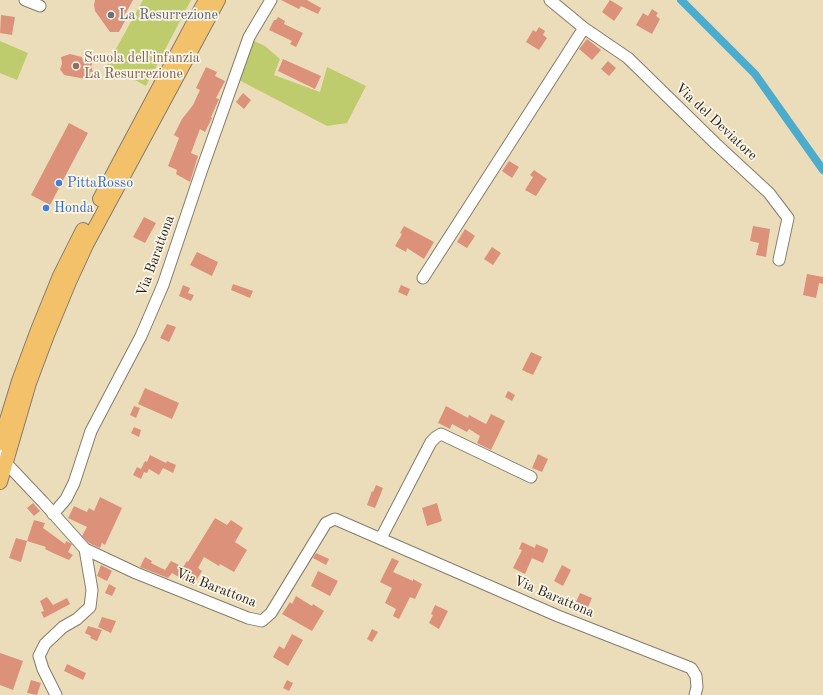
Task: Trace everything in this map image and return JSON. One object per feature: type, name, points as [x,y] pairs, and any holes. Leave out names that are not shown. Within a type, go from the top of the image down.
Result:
[{"type":"main road","points":[[0,443],[19,381],[60,276],[77,241],[206,0]]},
{"type":"main road","points":[[0,482],[29,383],[47,335],[86,245],[218,0]]},
{"type":"street","points":[[25,0],[40,6]]},
{"type":"street","name":"Via Barattona","points":[[53,514],[66,499],[74,483],[91,431],[141,336],[163,285],[249,37],[271,0]]},
{"type":"street","name":"Via del Deviatore","points":[[550,0],[584,28],[628,58],[716,144],[769,193],[788,218],[779,260]]},
{"type":"street","points":[[423,278],[584,28]]},
{"type":"street","points":[[381,538],[431,442],[440,434],[531,477]]},
{"type":"street","points":[[0,447],[6,463]]},
{"type":"street","name":"Via Barattona","points":[[6,463],[84,549],[136,573],[248,618],[262,621],[271,613],[326,523],[335,519],[558,616],[691,668],[696,676],[697,687],[695,695]]},
{"type":"street","points":[[56,695],[42,669],[39,656],[45,644],[63,627],[78,619],[90,607],[92,590],[84,549]]},
{"type":"green space","points":[[143,0],[191,0],[146,86],[107,65]]},
{"type":"green space","points":[[0,41],[28,53],[17,80],[0,73]]},
{"type":"green space","points":[[254,41],[265,46],[280,59],[274,75],[320,92],[327,67],[366,86],[347,123],[327,126],[239,80]]},
{"type":"building","name":"La Resurrezione","points":[[95,0],[133,0],[122,20],[126,19],[119,32],[110,32],[95,11]]},
{"type":"building","points":[[281,0],[307,0],[321,8],[318,14],[301,6],[299,9]]},
{"type":"building","points":[[610,0],[623,8],[614,21],[602,12]]},
{"type":"building","points":[[652,9],[658,13],[656,16],[660,19],[652,34],[636,25],[643,13],[648,16]]},
{"type":"building","points":[[1,15],[15,17],[12,35],[0,33]]},
{"type":"building","points":[[278,17],[285,21],[284,24],[303,33],[296,47],[290,44],[292,41],[269,30],[274,20]]},
{"type":"building","points":[[539,27],[545,31],[543,35],[547,38],[539,50],[526,42],[533,30],[536,32]]},
{"type":"building","points":[[587,39],[601,50],[592,60],[579,49]]},
{"type":"building","name":"Scuola dell'infanzia La Resurrezione","points":[[70,54],[82,57],[83,61],[94,57],[91,67],[95,76],[86,79],[64,75],[60,69],[62,64],[61,57]]},
{"type":"building","points":[[283,59],[321,76],[315,89],[278,71]]},
{"type":"building","points":[[608,61],[616,68],[609,76],[601,69]]},
{"type":"building","points":[[206,67],[217,72],[215,76],[225,81],[216,98],[219,99],[211,117],[212,118],[205,132],[200,129],[191,153],[198,156],[190,182],[176,174],[177,170],[168,166],[179,138],[174,135],[182,119],[193,105],[200,90],[196,88]]},
{"type":"building","points":[[243,93],[251,100],[244,109],[236,102]]},
{"type":"building","points":[[69,123],[88,133],[50,205],[31,195]]},
{"type":"building","points":[[509,161],[519,167],[512,178],[502,171]]},
{"type":"building","points":[[534,170],[547,179],[536,196],[525,190],[533,177],[530,175]]},
{"type":"building","points":[[144,217],[156,223],[145,243],[133,237]]},
{"type":"building","points":[[404,226],[434,242],[424,259],[407,248],[406,252],[395,246],[402,234],[400,233]]},
{"type":"building","points":[[753,226],[770,229],[766,257],[756,255],[759,243],[750,241]]},
{"type":"building","points":[[465,229],[475,236],[467,248],[457,242]]},
{"type":"building","points":[[492,247],[501,253],[493,265],[484,259]]},
{"type":"building","points":[[197,252],[218,262],[212,276],[190,265]]},
{"type":"building","points":[[807,274],[823,277],[823,284],[819,283],[816,298],[803,295]]},
{"type":"building","points":[[233,284],[253,291],[250,298],[231,290]]},
{"type":"building","points":[[183,285],[190,288],[188,293],[194,295],[191,301],[179,296]]},
{"type":"building","points":[[401,285],[410,289],[407,296],[398,292]]},
{"type":"building","points":[[167,324],[176,327],[169,342],[160,338]]},
{"type":"building","points":[[531,352],[542,357],[533,375],[522,370]]},
{"type":"building","points":[[145,388],[179,403],[172,419],[138,404]]},
{"type":"building","points":[[508,391],[515,395],[512,401],[505,397]]},
{"type":"building","points":[[134,406],[140,408],[136,418],[130,415]]},
{"type":"building","points":[[446,406],[468,418],[469,415],[486,424],[491,414],[505,421],[491,450],[477,443],[480,436],[469,429],[467,432],[452,424],[450,429],[438,423]]},
{"type":"building","points":[[134,427],[141,430],[139,437],[131,433]]},
{"type":"building","points":[[538,454],[548,459],[542,472],[532,468]]},
{"type":"building","points":[[150,455],[166,463],[167,461],[176,465],[173,473],[163,468],[159,475],[149,469],[147,473],[144,472],[141,479],[133,475],[137,467],[141,469],[145,461],[147,462]]},
{"type":"building","points":[[376,485],[383,488],[375,508],[367,505]]},
{"type":"building","points":[[100,497],[122,508],[105,545],[102,543],[100,548],[89,543],[82,536],[87,527],[68,518],[74,506],[87,512],[89,508],[94,511]]},
{"type":"building","points":[[33,503],[40,511],[34,516],[27,508]]},
{"type":"building","points":[[437,503],[442,521],[427,526],[422,508]]},
{"type":"building","points":[[215,518],[227,525],[231,520],[243,528],[235,542],[247,550],[234,572],[220,564],[219,566],[204,557],[198,568],[202,571],[193,586],[172,573],[168,578],[140,567],[145,557],[152,561],[151,563],[165,570],[171,561],[183,567],[187,561],[188,562]]},
{"type":"building","points":[[34,520],[45,523],[43,528],[65,544],[66,541],[72,544],[68,552],[73,555],[69,560],[45,549],[46,547],[27,541]]},
{"type":"building","points":[[16,538],[27,541],[21,562],[9,558]]},
{"type":"building","points":[[522,542],[535,548],[536,544],[548,549],[543,563],[532,558],[525,574],[513,568],[522,550],[519,549]]},
{"type":"building","points":[[316,553],[329,559],[326,565],[313,558]]},
{"type":"building","points":[[392,558],[399,561],[393,572],[422,584],[415,599],[410,597],[399,619],[393,616],[396,609],[385,603],[392,588],[380,582]]},
{"type":"building","points":[[101,565],[112,571],[107,581],[97,576]]},
{"type":"building","points":[[562,565],[571,570],[563,586],[554,581]]},
{"type":"building","points":[[318,571],[338,581],[330,596],[311,586]]},
{"type":"building","points":[[109,584],[116,588],[112,596],[105,593]]},
{"type":"building","points":[[580,593],[592,598],[588,607],[576,602]]},
{"type":"building","points":[[296,596],[312,606],[313,604],[324,611],[312,631],[282,614],[290,602],[292,604]]},
{"type":"building","points":[[47,597],[53,605],[67,598],[70,604],[44,618],[41,612],[44,611],[40,601]]},
{"type":"building","points":[[435,605],[448,611],[439,629],[429,623],[433,615],[431,614]]},
{"type":"building","points":[[102,617],[116,621],[111,633],[98,627]]},
{"type":"building","points":[[88,626],[102,630],[97,641],[90,638],[91,636],[85,633]]},
{"type":"building","points":[[372,629],[378,632],[372,642],[367,639]]},
{"type":"building","points":[[292,634],[303,640],[288,666],[273,657],[279,646],[284,649]]},
{"type":"building","points":[[0,653],[23,661],[13,690],[0,685]]},
{"type":"building","points":[[67,664],[86,673],[83,680],[64,671]]},
{"type":"building","points":[[31,680],[41,683],[37,695],[27,693]]},
{"type":"building","points":[[287,680],[293,683],[289,691],[283,688]]},
{"type":"waterway","points":[[681,0],[755,74],[823,170]]},
{"type":"place","name":"La Resurrezione","points":[[111,15]]},
{"type":"place","name":"Scuola dell'infanzia La Resurrezione","points":[[76,66]]},
{"type":"place","name":"PittaRosso","points":[[59,183]]},
{"type":"place","name":"Honda","points":[[46,208]]}]
